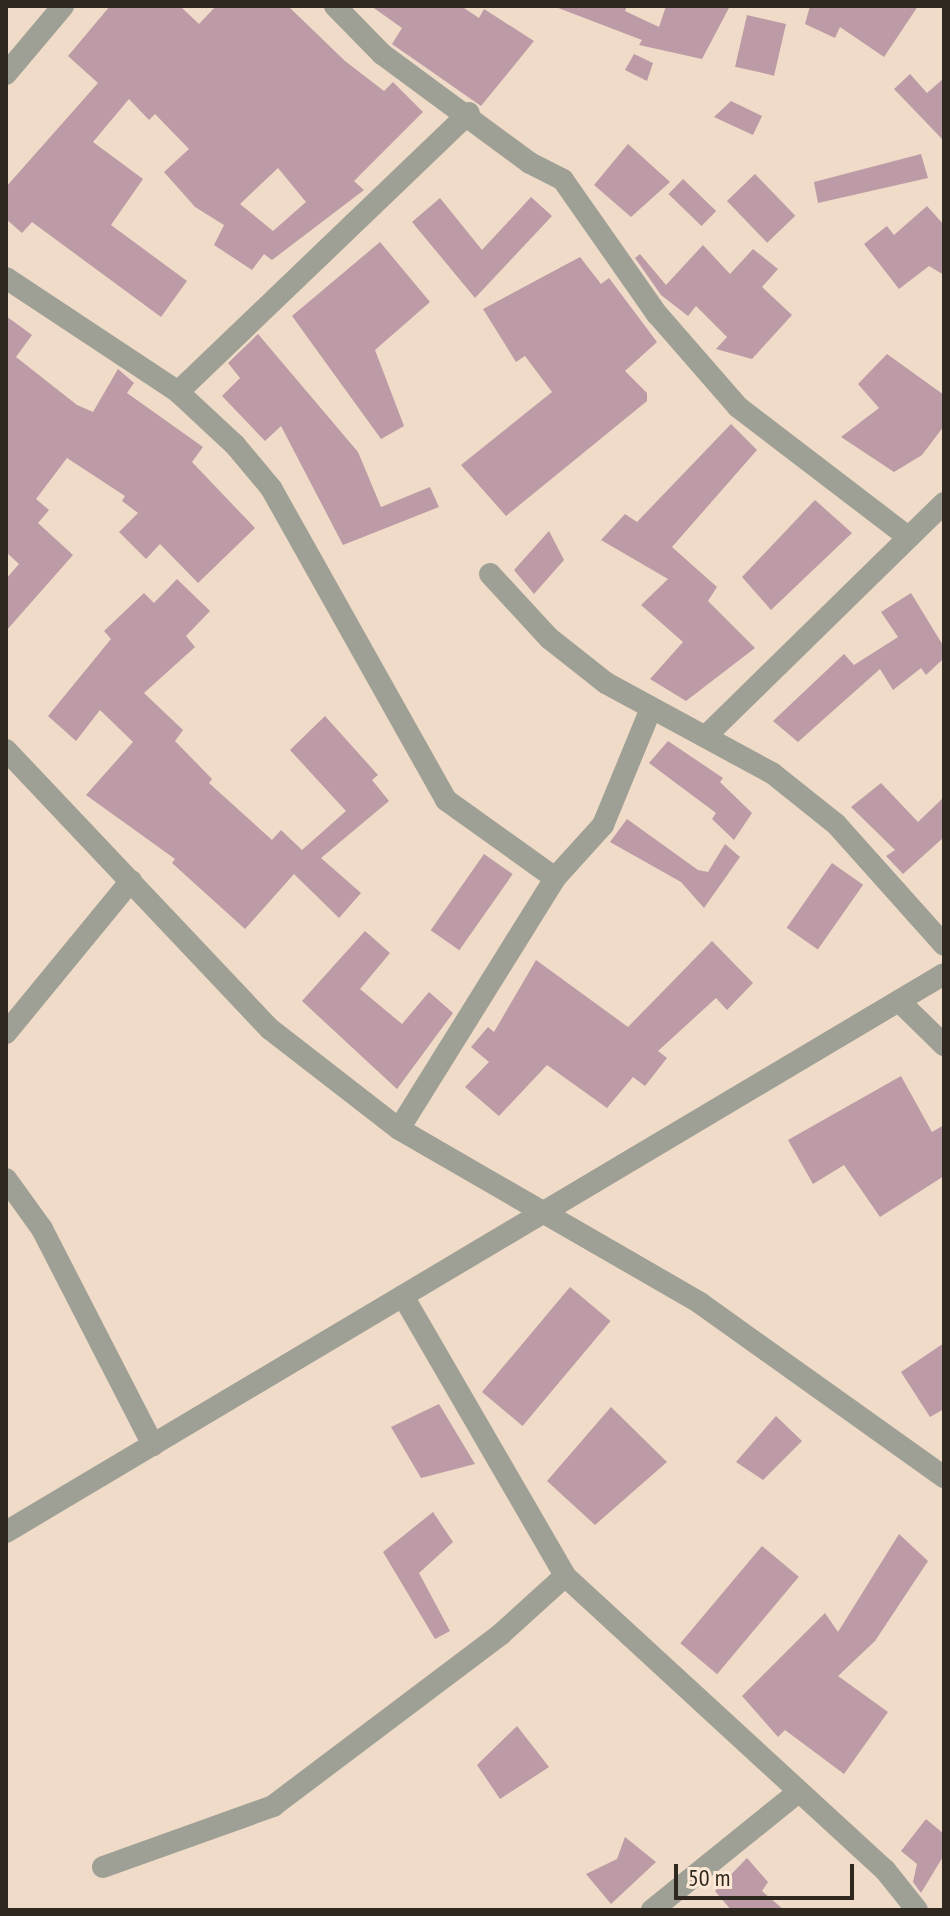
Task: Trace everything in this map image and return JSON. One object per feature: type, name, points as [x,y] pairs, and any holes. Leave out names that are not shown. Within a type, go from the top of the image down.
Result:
[{"type":"street","points":[[6,74],[63,6]]},
{"type":"street","points":[[335,6],[382,54],[469,113],[530,163],[563,180],[657,314],[738,407],[907,536]]},
{"type":"street","points":[[178,392],[469,113]]},
{"type":"street","points":[[6,278],[178,392],[271,488],[446,800],[555,878]]},
{"type":"street","points":[[706,736],[944,503]]},
{"type":"street","points":[[490,574],[549,638],[650,711],[706,736],[772,773],[836,824],[944,945]]},
{"type":"street","points":[[399,1129],[555,878],[603,825],[650,711]]},
{"type":"street","points":[[6,750],[270,1029],[399,1129],[546,1210],[700,1303],[944,1477]]},
{"type":"street","points":[[6,1033],[131,881]]},
{"type":"street","points":[[6,1532],[944,974]]},
{"type":"street","points":[[899,1001],[944,1045]]},
{"type":"street","points":[[6,1179],[42,1229],[153,1445]]},
{"type":"street","points":[[403,1296],[565,1576],[885,1870],[917,1910]]},
{"type":"street","points":[[103,1867],[273,1806],[501,1634],[565,1576]]},
{"type":"street","points":[[652,1910],[798,1792]]},
{"type":"building","points":[[110,6],[180,6],[199,24],[216,6],[288,6],[345,61],[384,91],[393,82],[423,112],[354,181],[364,190],[272,260],[264,254],[252,270],[214,245],[224,225],[195,207],[164,172],[189,149],[155,114],[149,120],[129,99],[93,142],[143,179],[111,225],[187,281],[161,317],[32,222],[22,233],[6,219],[6,187],[98,83],[68,56]],"holes":[[[278,168],[306,202],[273,231],[240,204]]]},
{"type":"building","points":[[371,6],[461,6],[479,18],[484,9],[534,41],[481,106],[392,44],[402,28]]},
{"type":"building","points":[[553,6],[627,6],[625,11],[659,27],[666,6],[730,6],[702,59],[639,45],[642,40]]},
{"type":"building","points":[[810,6],[918,6],[884,57],[840,27],[835,38],[805,24]]},
{"type":"building","points":[[747,15],[786,24],[774,76],[735,67]]},
{"type":"building","points":[[634,54],[653,63],[647,81],[625,70]]},
{"type":"building","points":[[910,74],[927,93],[944,78],[944,141],[894,89]]},
{"type":"building","points":[[731,101],[762,116],[753,135],[714,117]]},
{"type":"building","points":[[628,144],[670,182],[631,217],[594,185]]},
{"type":"building","points":[[921,154],[928,178],[818,203],[814,182]]},
{"type":"building","points":[[755,174],[795,216],[767,243],[727,201]]},
{"type":"building","points":[[683,179],[716,211],[702,226],[668,194]]},
{"type":"building","points":[[531,197],[552,216],[475,298],[412,222],[440,198],[482,250]]},
{"type":"building","points":[[927,206],[944,225],[944,275],[929,266],[899,289],[864,244],[887,226],[894,235]]},
{"type":"building","points":[[380,242],[430,302],[375,350],[404,426],[381,439],[292,316]]},
{"type":"building","points":[[703,245],[730,274],[753,249],[778,269],[762,287],[792,315],[752,359],[716,349],[727,337],[696,306],[688,316],[661,295],[635,258],[640,254],[666,285]]},
{"type":"building","points":[[580,257],[601,284],[609,278],[657,342],[625,371],[647,393],[647,401],[506,516],[461,465],[552,392],[525,356],[516,362],[483,309]]},
{"type":"building","points":[[6,316],[32,335],[16,357],[77,405],[93,412],[118,369],[134,383],[127,393],[203,447],[192,462],[255,528],[198,583],[160,544],[146,559],[119,532],[138,513],[122,501],[125,496],[67,458],[36,499],[49,510],[38,523],[73,555],[6,631],[6,579],[19,564],[6,552]]},
{"type":"building","points":[[258,334],[358,452],[381,507],[430,487],[439,507],[343,545],[281,426],[265,441],[222,396],[240,378],[228,363]]},
{"type":"building","points":[[887,354],[944,395],[944,426],[922,455],[894,472],[841,437],[879,408],[858,384]]},
{"type":"building","points":[[731,424],[757,450],[672,547],[717,587],[708,601],[755,648],[686,701],[650,679],[683,642],[641,605],[668,579],[601,540],[625,514],[637,522]]},
{"type":"building","points":[[815,500],[852,533],[771,610],[742,577]]},
{"type":"building","points":[[549,531],[564,560],[534,594],[514,570]]},
{"type":"building","points":[[177,579],[210,611],[186,636],[195,647],[144,693],[183,730],[175,741],[212,779],[209,783],[272,840],[281,830],[302,850],[346,811],[290,750],[325,716],[378,775],[372,780],[389,801],[321,858],[361,893],[339,918],[294,874],[245,929],[172,863],[175,859],[86,795],[133,742],[100,710],[76,741],[48,716],[111,639],[104,631],[144,593],[154,603]]},
{"type":"building","points":[[911,593],[944,647],[944,658],[926,675],[921,668],[893,690],[880,669],[798,742],[773,721],[844,654],[854,665],[898,637],[881,612]]},
{"type":"building","points":[[668,741],[723,778],[720,782],[752,813],[734,840],[712,819],[716,813],[649,763]]},
{"type":"building","points":[[881,783],[918,822],[944,797],[944,837],[903,874],[886,856],[895,850],[851,807]]},
{"type":"building","points":[[627,819],[698,870],[708,872],[725,844],[740,857],[704,908],[681,882],[610,842]]},
{"type":"building","points":[[484,854],[513,874],[459,950],[431,930]]},
{"type":"building","points":[[832,863],[863,885],[818,950],[787,928]]},
{"type":"building","points":[[365,931],[390,953],[360,989],[402,1024],[429,992],[453,1013],[397,1089],[302,1001]]},
{"type":"building","points":[[712,941],[753,983],[727,1010],[716,998],[658,1051],[667,1058],[645,1086],[633,1077],[607,1108],[547,1065],[499,1116],[465,1087],[489,1062],[471,1047],[488,1027],[494,1032],[536,960],[628,1027]]},
{"type":"building","points":[[901,1076],[932,1132],[944,1125],[944,1176],[880,1217],[844,1165],[813,1184],[788,1140]]},
{"type":"building","points":[[570,1287],[611,1321],[523,1426],[482,1392]]},
{"type":"building","points":[[944,1343],[944,1409],[930,1417],[901,1372]]},
{"type":"building","points":[[439,1404],[475,1464],[421,1478],[391,1427]]},
{"type":"building","points":[[611,1407],[667,1462],[595,1525],[547,1481]]},
{"type":"building","points":[[776,1416],[802,1441],[763,1480],[736,1462]]},
{"type":"building","points":[[433,1512],[453,1542],[419,1573],[450,1631],[435,1639],[383,1552]]},
{"type":"building","points":[[899,1534],[928,1561],[875,1641],[838,1676],[888,1712],[844,1774],[785,1730],[778,1737],[742,1696],[825,1613],[838,1632]]},
{"type":"building","points":[[762,1546],[799,1577],[717,1674],[680,1643]]},
{"type":"building","points":[[517,1726],[549,1767],[500,1799],[477,1765]]},
{"type":"building","points":[[926,1819],[944,1834],[944,1855],[921,1893],[913,1882],[917,1864],[901,1851]]},
{"type":"building","points":[[625,1837],[656,1862],[611,1904],[586,1874],[617,1859]]},
{"type":"building","points":[[747,1858],[768,1882],[762,1891],[784,1910],[731,1910],[715,1891]]}]
